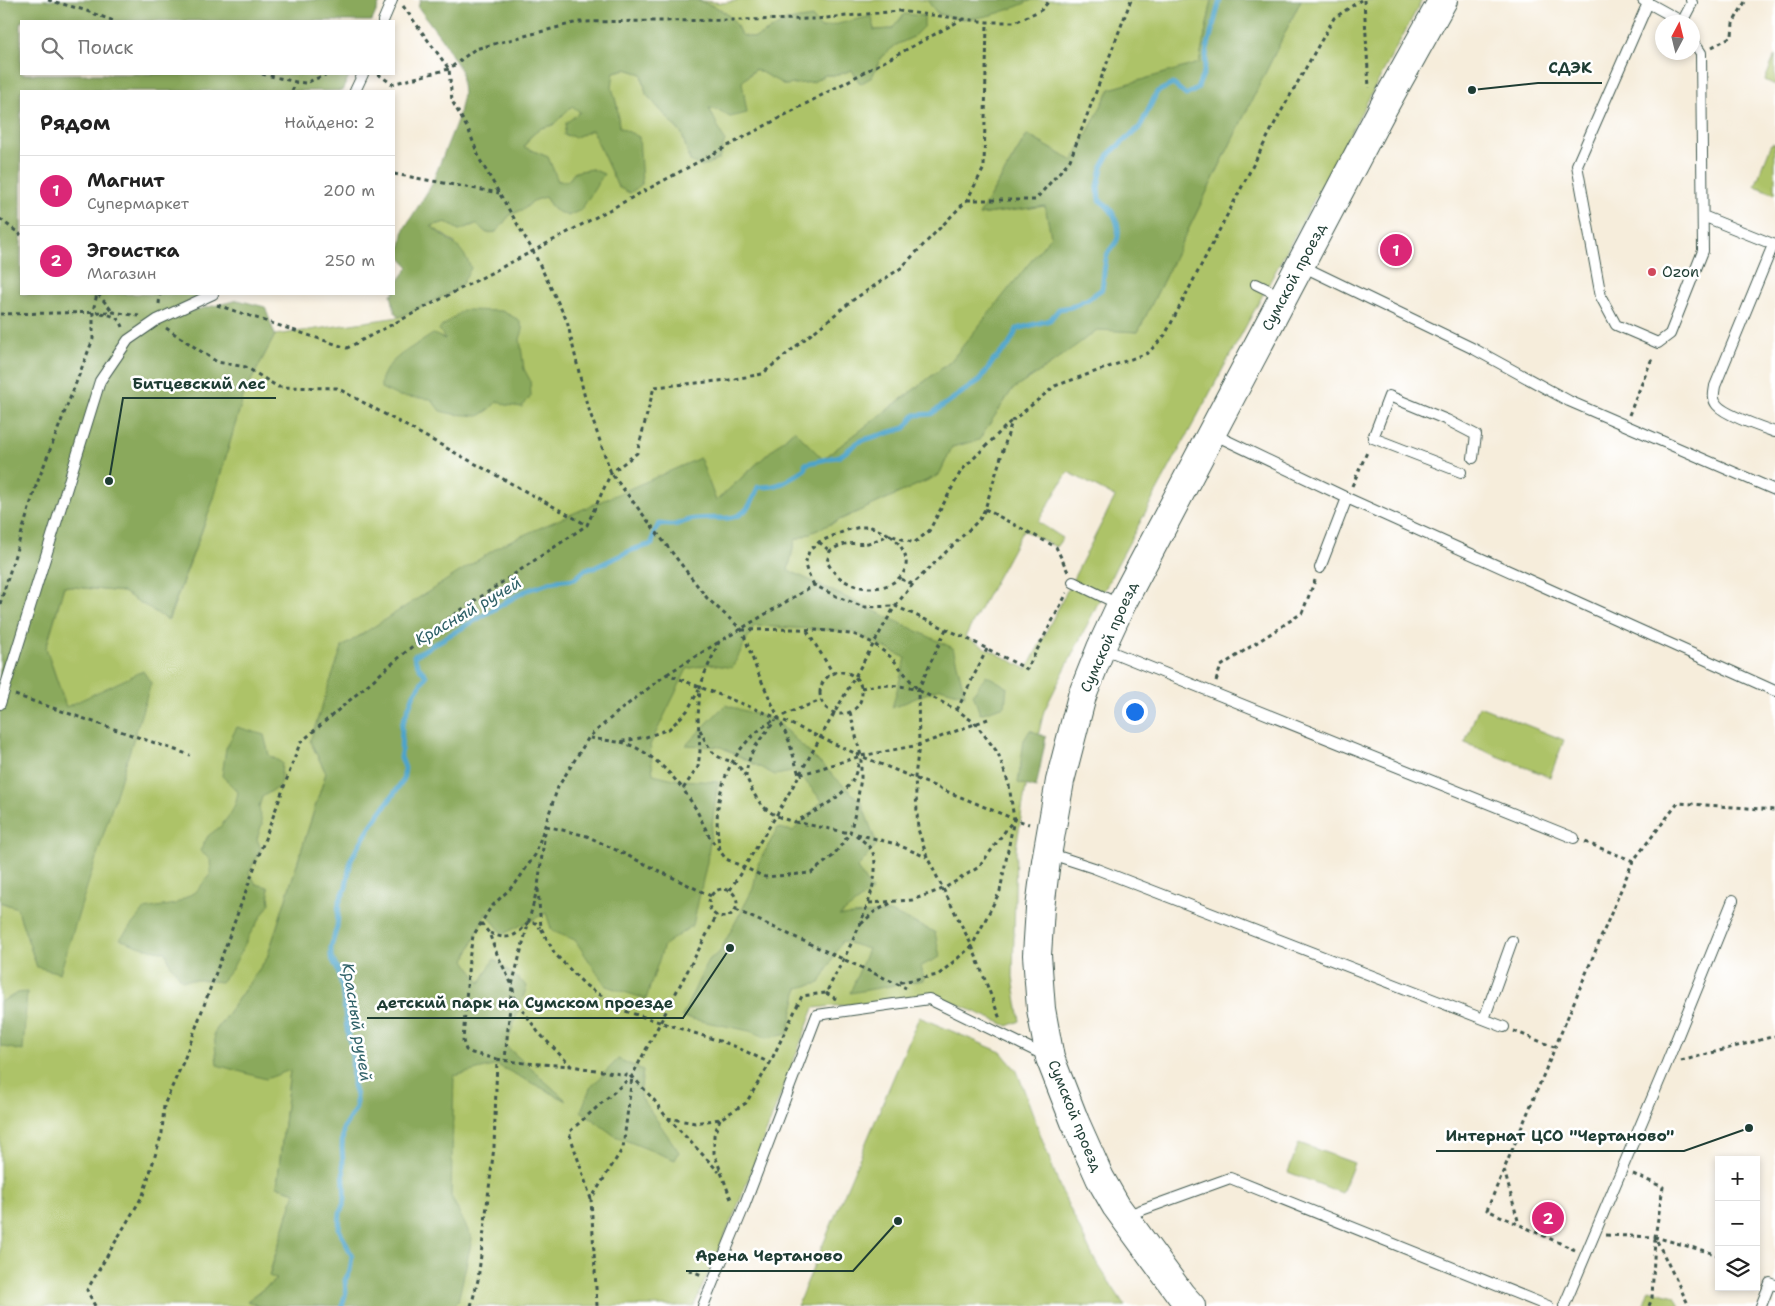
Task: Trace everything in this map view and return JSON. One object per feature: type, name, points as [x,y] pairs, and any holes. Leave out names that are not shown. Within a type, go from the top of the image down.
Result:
[{"type":"street","name":"Сумской проезд","points":[[1191,1306],[1181,1296],[1124,1216],[1100,1178],[1075,1122],[1050,1058],[1041,1009],[1037,955],[1040,908],[1060,780],[1080,705],[1101,648],[1121,605],[1383,108],[1443,0]]},
{"type":"lane","points":[[383,20],[392,0]]},
{"type":"lane","points":[[1686,15],[1692,3],[1691,0]]},
{"type":"lane","points":[[1670,15],[1646,1],[1577,164],[1601,297],[1616,325],[1658,344],[1670,334],[1703,251],[1701,53]]},
{"type":"lane","points":[[355,90],[362,75]]},
{"type":"lane","points":[[1703,216],[1774,245],[1715,386],[1713,397],[1716,404],[1724,411],[1775,432]]},
{"type":"lane","points":[[1301,265],[1474,349],[1569,401],[1775,490]]},
{"type":"lane","points":[[1256,284],[1284,297]]},
{"type":"lane","points":[[0,704],[100,380],[128,340],[157,320],[211,295]]},
{"type":"lane","points":[[1461,472],[1373,438],[1389,396],[1447,420],[1476,435],[1473,458]]},
{"type":"lane","points":[[1212,434],[1347,498],[1775,691]]},
{"type":"lane","points":[[1320,568],[1347,498]]},
{"type":"lane","points":[[1072,582],[1121,605]]},
{"type":"lane","points":[[1101,648],[1574,838]]},
{"type":"lane","points":[[1048,852],[1094,868],[1504,1027]]},
{"type":"lane","points":[[1564,1306],[1666,1065],[1732,900]]},
{"type":"lane","points":[[1484,1019],[1512,941]]},
{"type":"lane","points":[[702,1306],[743,1209],[817,1015],[928,999],[1050,1058]]},
{"type":"lane","points":[[1124,1216],[1230,1178],[1548,1306]]},
{"type":"lane","points":[[1761,1306],[1770,1283],[1775,1285]]},
{"type":"path","points":[[48,0],[111,20]]},
{"type":"path","points":[[379,75],[392,84],[449,69],[475,49],[578,22],[815,19],[899,11],[987,22],[1015,22],[1041,10],[1050,0]]},
{"type":"path","points":[[967,200],[1036,200],[1070,160],[1131,0]]},
{"type":"path","points":[[985,509],[1056,547],[1072,582],[1027,669],[895,606],[864,608],[838,597],[814,585],[808,574],[805,565],[809,551],[819,542],[847,530],[871,527],[914,543],[929,531],[961,471],[1012,421],[1056,386],[1148,352],[1165,335],[1278,118],[1334,18],[1363,0],[1369,92]]},
{"type":"path","points":[[1701,53],[1732,36],[1733,22],[1746,0]]},
{"type":"path","points":[[411,17],[449,69],[452,101],[469,131],[480,160],[533,251],[567,321],[585,398],[611,473],[707,598],[742,630],[758,673],[789,741],[799,775]]},
{"type":"path","points":[[200,300],[347,348],[533,251],[963,19]]},
{"type":"path","points":[[95,1306],[87,1290],[142,1195],[162,1133],[164,1105],[184,1060],[300,743],[430,632],[587,525],[611,473],[637,453],[654,387],[729,380],[762,374],[853,300],[901,268],[967,200],[984,168],[987,22]]},
{"type":"path","points":[[266,75],[306,83],[325,75]]},
{"type":"path","points":[[292,90],[296,82]]},
{"type":"path","points":[[395,174],[499,193]]},
{"type":"path","points":[[0,219],[20,234]]},
{"type":"path","points":[[0,604],[36,486],[93,339],[93,312],[97,295]]},
{"type":"path","points":[[98,295],[122,323],[128,340]]},
{"type":"path","points":[[93,312],[117,318]]},
{"type":"path","points":[[0,314],[113,312],[157,320],[171,333],[217,362],[246,367],[278,387],[337,388],[587,525]]},
{"type":"path","points":[[1624,425],[1658,344]]},
{"type":"path","points":[[730,890],[776,816],[895,606],[913,584],[980,519],[985,509],[1012,421]]},
{"type":"path","points":[[1347,498],[1373,438]]},
{"type":"path","points":[[890,535],[903,548],[905,555],[905,567],[901,579],[893,584],[879,588],[865,588],[839,577],[827,562],[830,551],[839,545],[866,543],[890,535]]},
{"type":"path","points":[[819,542],[830,551]]},
{"type":"path","points":[[1212,693],[1221,666],[1302,612],[1320,568]]},
{"type":"path","points":[[901,579],[913,584]]},
{"type":"path","points":[[721,1174],[668,1118],[632,1076],[571,1066],[519,1063],[472,1054],[466,1050],[463,1042],[472,936],[491,907],[516,883],[535,855],[558,787],[589,737],[667,674],[814,585]]},
{"type":"path","points":[[946,629],[918,690],[919,745],[916,777],[918,829],[927,857],[972,946],[1007,1038]]},
{"type":"path","points":[[742,630],[807,630],[856,635],[873,643],[892,658],[918,690]]},
{"type":"path","points":[[807,630],[833,673]]},
{"type":"path","points":[[618,742],[646,737],[669,729],[687,711],[700,688],[719,642]]},
{"type":"path","points":[[957,710],[987,649]]},
{"type":"path","points":[[840,672],[854,676],[859,681],[862,693],[858,706],[850,712],[834,713],[824,706],[821,700],[820,690],[824,680],[833,673],[840,672]]},
{"type":"path","points":[[667,674],[778,718],[861,756],[916,777],[1014,819],[1029,824],[1031,818]]},
{"type":"path","points":[[861,688],[874,685],[891,685],[918,690],[957,710],[975,723],[998,753],[1009,786],[1014,819],[1000,891],[972,946],[938,975],[896,983]]},
{"type":"path","points":[[683,789],[698,767],[700,751],[698,718],[700,688]]},
{"type":"path","points":[[4,692],[190,755]]},
{"type":"path","points":[[720,851],[717,839],[717,807],[720,789],[732,761],[742,746],[760,729],[778,718],[821,700]]},
{"type":"path","points":[[589,737],[633,746],[648,755],[683,789],[696,809],[710,838],[726,859],[744,869],[765,877],[812,873],[833,856],[850,833],[861,778],[861,756],[850,712]]},
{"type":"path","points":[[746,778],[747,763],[755,745],[778,718]]},
{"type":"path","points":[[799,775],[861,756],[919,745],[988,719]]},
{"type":"path","points":[[699,728],[710,749],[720,757],[732,761],[742,771],[764,808],[776,816],[794,822],[896,844],[927,857]]},
{"type":"path","points":[[794,822],[824,806],[840,793],[853,779],[861,756]]},
{"type":"path","points":[[1585,1254],[1487,1210],[1633,861],[1678,803],[1775,810]]},
{"type":"path","points":[[869,902],[912,900],[943,890],[980,867],[1014,819]]},
{"type":"path","points":[[505,1060],[512,985],[538,886],[546,826]]},
{"type":"path","points":[[546,826],[587,836],[711,896]]},
{"type":"path","points":[[668,1118],[695,1123],[720,1119],[746,1103],[770,1063],[802,996],[826,993],[869,902],[875,868],[873,852],[855,834]]},
{"type":"path","points":[[1574,838],[1633,861]]},
{"type":"path","points":[[538,886],[541,928]]},
{"type":"path","points":[[719,889],[730,890],[737,899],[736,910],[728,916],[717,915],[710,907],[711,896],[719,889]]},
{"type":"path","points":[[859,926],[874,912],[896,901]]},
{"type":"path","points":[[736,910],[844,958],[928,999]]},
{"type":"path","points":[[597,1306],[591,1199],[570,1132],[632,1076],[717,915]]},
{"type":"path","points":[[481,923],[489,933],[512,985],[515,999],[538,1032],[571,1066]]},
{"type":"path","points":[[489,933],[500,937],[510,937],[518,933],[528,923],[536,923],[541,928],[555,954],[585,984],[625,1011],[732,1045],[770,1063]]},
{"type":"path","points":[[1504,1027],[1554,1047]]},
{"type":"path","points":[[1666,1065],[1775,1036]]},
{"type":"path","points":[[471,1306],[478,1280],[494,1146],[497,1059]]},
{"type":"path","points":[[591,1199],[623,1148],[632,1076]]},
{"type":"path","points":[[720,1119],[714,1135],[714,1153],[734,1205],[743,1209]]},
{"type":"path","points":[[1621,1169],[1663,1187],[1655,1237],[1652,1298],[1649,1306]]},
{"type":"path","points":[[1504,1170],[1519,1225]]},
{"type":"path","points":[[1593,1235],[1655,1237],[1715,1254]]},
{"type":"path","points":[[1655,1237],[1689,1306]]},
{"type":"path","points":[[689,1270],[704,1276]]},
{"type":"green space","points":[[0,0],[381,0],[372,20],[20,20],[20,75],[350,75],[342,90],[20,90],[20,295],[213,295],[183,313],[238,300],[265,307],[275,335],[244,394],[213,501],[168,620],[123,592],[64,586],[46,648],[66,707],[143,671],[151,683],[60,973],[37,967],[17,908],[0,902]]},
{"type":"green space","points":[[420,0],[695,0],[723,11],[733,20],[741,35],[755,38],[787,21],[812,17],[821,28],[872,16],[874,30],[892,29],[904,14],[924,16],[924,26],[913,37],[896,45],[881,57],[872,77],[860,84],[852,70],[838,75],[825,75],[813,82],[785,85],[755,69],[742,82],[747,113],[730,117],[720,111],[709,108],[725,141],[719,159],[702,167],[690,161],[682,134],[646,94],[642,74],[626,69],[614,72],[612,87],[617,106],[619,127],[639,137],[642,184],[630,193],[618,187],[592,130],[576,137],[564,135],[566,123],[580,112],[572,106],[553,125],[541,128],[530,137],[524,147],[548,157],[558,181],[568,181],[575,172],[592,169],[604,174],[581,210],[568,216],[554,210],[545,197],[533,201],[524,209],[510,215],[496,232],[487,233],[476,224],[459,230],[446,222],[431,226],[459,248],[471,268],[462,284],[452,292],[399,317],[395,313],[391,295],[395,295],[395,286],[409,267],[399,256],[404,229],[431,186],[458,118],[463,94],[461,71],[444,42],[418,7]]},
{"type":"green space","points":[[695,0],[723,3],[741,0],[927,0],[938,14],[963,19],[1000,12],[1032,0],[1212,0],[1199,64],[1110,89],[1073,161],[1027,135],[979,215],[1045,206],[1052,236],[950,362],[823,459],[794,430],[716,501],[699,458],[310,741],[326,773],[267,958],[214,1033],[290,1069],[277,1186],[295,1192],[269,1275],[277,1279],[247,1301],[259,1306],[0,1306],[0,902],[17,908],[37,967],[66,707],[46,648],[64,586],[123,592],[169,619],[213,501],[244,394],[275,335],[399,317],[452,292],[455,243],[431,226],[446,222],[459,230],[476,224],[487,233],[496,232],[510,215],[524,209],[533,201],[545,197],[554,210],[603,174],[592,169],[575,172],[568,181],[557,181],[548,157],[524,147],[530,137],[541,128],[553,125],[572,105],[581,111],[576,137],[592,130],[618,187],[630,193],[642,184],[640,166],[619,127],[617,106],[611,87],[614,72],[626,69],[642,74],[646,94],[682,134],[690,161],[709,108],[720,111],[730,117],[742,82],[756,69],[785,85],[813,82],[825,75],[838,75],[852,70],[860,83],[872,77],[881,57],[896,45],[913,37],[892,29],[874,30],[871,17],[821,29],[787,21],[755,38],[741,35],[733,20],[723,11]]},
{"type":"green space","points":[[927,0],[1032,0],[999,13],[963,19],[940,14],[934,10]]},
{"type":"green space","points":[[1212,0],[1301,0],[1138,332],[1097,330],[1012,390],[979,440],[952,447],[939,475],[795,540],[788,570],[953,648],[965,695],[940,688],[892,708],[906,658],[851,631],[754,626],[732,668],[710,664],[687,669],[650,745],[653,774],[678,780],[718,782],[707,862],[693,925],[664,945],[646,999],[606,986],[575,940],[552,931],[546,913],[503,934],[486,913],[465,960],[480,983],[494,959],[527,986],[506,1046],[567,1101],[497,1065],[454,1076],[451,1196],[472,1239],[458,1301],[453,1306],[259,1306],[247,1301],[277,1279],[269,1276],[295,1192],[277,1186],[290,1070],[266,1079],[217,1065],[214,1033],[267,958],[326,773],[310,741],[342,647],[503,544],[700,458],[716,501],[794,430],[823,459],[950,362],[1051,236],[1045,206],[979,215],[1027,135],[1073,161],[1110,89],[1199,63]]},
{"type":"green space","points":[[1301,0],[1422,0],[1117,565],[1044,711],[1025,792],[1016,849],[1013,977],[1020,1021],[1008,1026],[938,996],[814,1008],[739,1203],[694,1306],[429,1306],[457,882],[788,570],[795,540],[939,475],[952,447],[979,439],[1012,390],[1051,364],[1097,329],[1138,332]],"holes":[[[1068,472],[1115,497],[1027,669],[965,637],[1023,530],[1056,547],[1063,538],[1038,522]]]},
{"type":"green space","points":[[1775,55],[1775,85],[1765,80]]},
{"type":"green space","points":[[1772,143],[1775,144],[1775,194],[1755,186]]},
{"type":"green space","points":[[463,310],[502,311],[519,320],[523,330],[520,339],[524,369],[530,380],[531,396],[522,407],[506,405],[497,401],[490,409],[479,416],[453,414],[440,411],[431,399],[398,396],[381,388],[382,377],[398,357],[433,334],[445,339],[439,329]]},
{"type":"green space","points":[[986,675],[1007,687],[1005,706],[980,714],[973,694]]},
{"type":"green space","points":[[725,705],[775,720],[861,802],[877,844],[857,868],[872,891],[839,916],[890,912],[935,932],[940,957],[921,966],[924,980],[850,993],[868,949],[842,941],[820,983],[798,988],[788,1034],[767,1038],[750,1031],[682,1017],[708,960],[719,953],[753,889],[758,864],[778,828],[793,831],[822,801],[797,771],[775,775],[721,747],[686,745]]},
{"type":"green space","points":[[1479,706],[1564,740],[1550,777],[1465,743]]},
{"type":"green space","points":[[237,727],[264,735],[269,755],[282,763],[280,786],[262,797],[259,807],[262,824],[257,839],[261,849],[249,872],[256,884],[268,887],[270,903],[250,934],[232,969],[221,982],[182,980],[170,964],[166,952],[141,947],[120,939],[145,909],[175,904],[198,890],[211,873],[210,859],[200,851],[208,836],[221,826],[231,813],[236,802],[238,792],[222,776],[226,748]]},
{"type":"green space","points":[[1030,730],[1046,737],[1036,788],[1018,783],[1024,740]]},
{"type":"green space","points":[[27,992],[23,1051],[0,1046],[0,1002],[18,993]]},
{"type":"green space","points":[[919,1017],[1001,1052],[1017,1071],[1061,1190],[1093,1257],[1125,1306],[797,1306]]},
{"type":"green space","points":[[618,1059],[643,1070],[640,1096],[679,1152],[675,1160],[615,1136],[581,1111],[590,1088]]},
{"type":"green space","points":[[1299,1143],[1354,1163],[1342,1193],[1288,1172]]},
{"type":"green space","points":[[1649,1289],[1675,1296],[1680,1306],[1643,1306]]},
{"type":"waterway","name":"Красный ручей","points":[[342,1306],[346,1292],[345,1280],[350,1271],[352,1256],[339,1229],[340,1213],[345,1200],[342,1147],[343,1129],[356,1108],[356,1096],[353,1085],[352,1048],[348,1036],[342,988],[337,968],[331,957],[331,947],[337,927],[339,903],[346,887],[351,859],[370,827],[403,781],[405,768],[401,757],[402,725],[414,694],[426,676],[417,664],[414,656],[525,591],[555,581],[575,579],[586,569],[594,568],[632,550],[652,544],[654,533],[659,524],[674,525],[701,518],[731,518],[739,515],[746,510],[758,487],[783,483],[805,469],[805,464],[840,456],[860,441],[905,428],[915,415],[931,414],[980,380],[994,360],[1009,345],[1017,329],[1050,320],[1059,309],[1071,307],[1088,299],[1102,289],[1107,256],[1118,238],[1118,225],[1114,215],[1099,200],[1098,187],[1102,167],[1110,153],[1140,127],[1157,92],[1173,84],[1186,95],[1197,89],[1204,72],[1207,49],[1220,0]]},
{"type":"place","name":"СДЭК","points":[[1472,90]]},
{"type":"place","name":"Магнит","points":[[1396,250]]},
{"type":"place","name":"Ozon","points":[[1652,272]]},
{"type":"place","name":"Битцевский лес","points":[[109,481]]},
{"type":"place","name":"детский парк на Сумском проезде","points":[[730,948]]},
{"type":"place","name":"Интернат ЦСО \"Чертаново\"","points":[[1749,1128]]},
{"type":"place","name":"Эгоистка","points":[[1548,1218]]},
{"type":"place","name":"Арена Чертаново","points":[[898,1221]]}]
